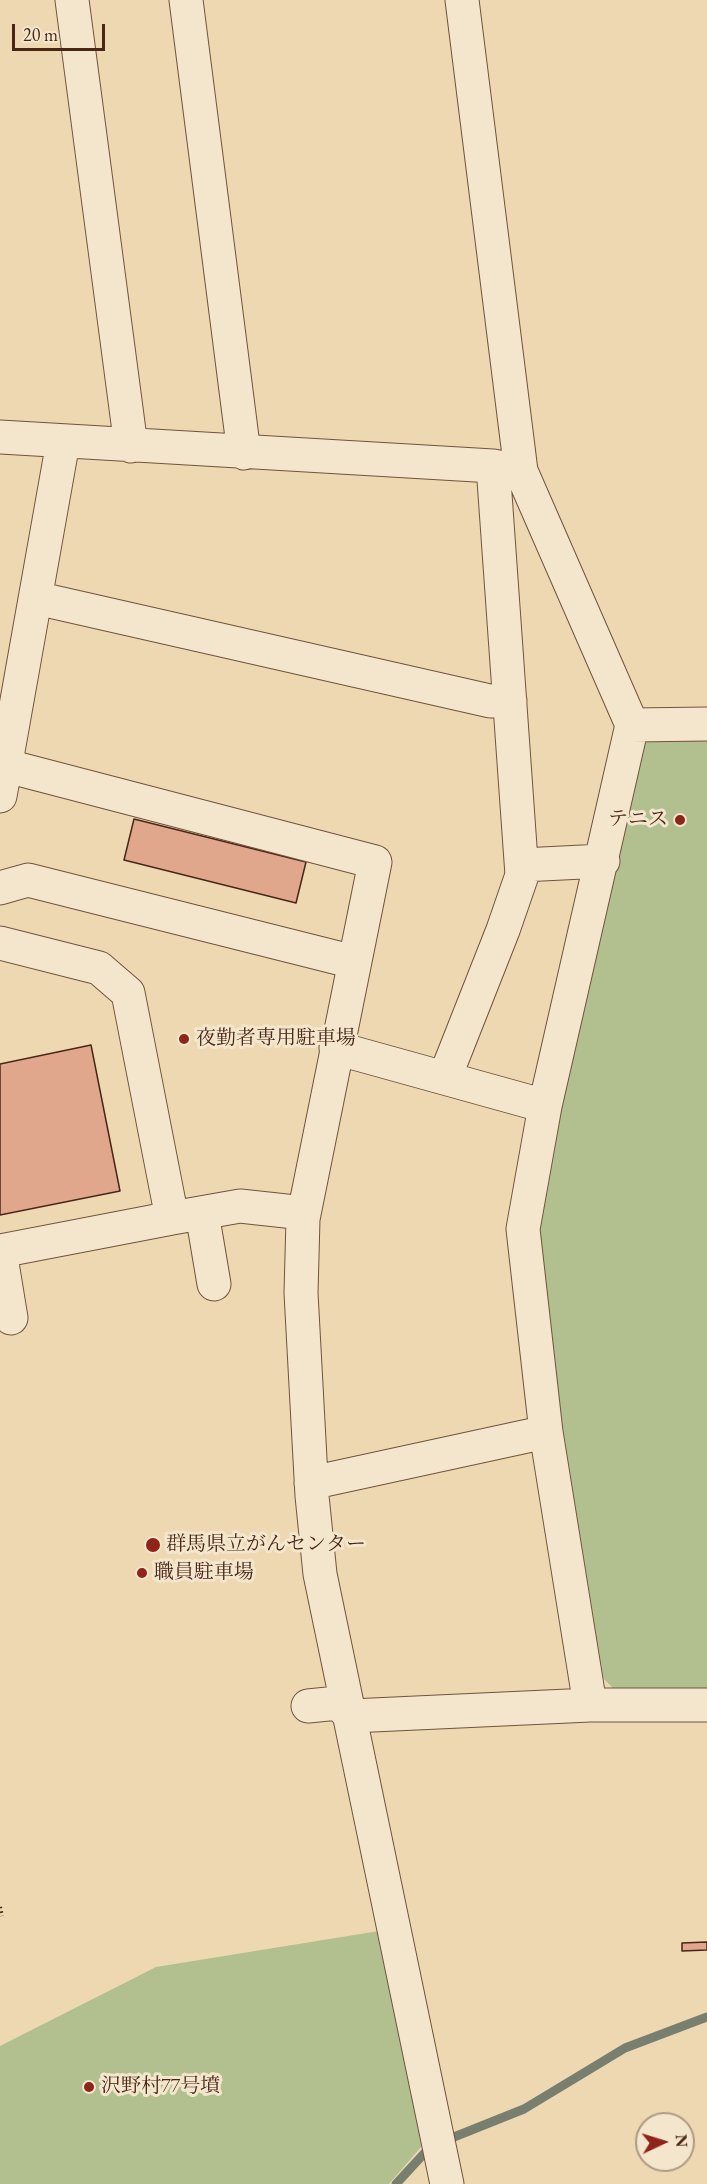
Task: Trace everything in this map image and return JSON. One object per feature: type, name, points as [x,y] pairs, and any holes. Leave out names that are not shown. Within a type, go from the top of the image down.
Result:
[{"type":"street","points":[[72,0],[131,446]]},
{"type":"street","points":[[186,0],[244,453]]},
{"type":"street","points":[[445,1077],[503,930],[522,875],[510,701],[507,468],[462,0]]},
{"type":"street","points":[[0,437],[507,468]]},
{"type":"street","points":[[63,442],[3,781],[375,862],[303,1219],[302,1293],[311,1483],[320,1574],[447,2184]]},
{"type":"street","points":[[507,468],[632,725],[603,861],[545,1106],[523,1229],[546,1432],[590,1705]]},
{"type":"street","points":[[36,598],[490,701],[510,701]]},
{"type":"street","points":[[632,725],[707,724]]},
{"type":"street","points":[[522,865],[603,861]]},
{"type":"street","points":[[0,888],[28,880],[354,962]]},
{"type":"street","points":[[0,943],[99,968],[128,993],[187,1215],[214,1284]]},
{"type":"street","points":[[336,1048],[545,1106]]},
{"type":"street","points":[[11,1318],[0,1251],[240,1206],[295,1212],[303,1219]]},
{"type":"street","points":[[311,1483],[546,1432]]},
{"type":"street","points":[[308,1706],[338,1702],[351,1716],[590,1705],[707,1705]]},
{"type":"path","points":[[0,1907],[2,1916]]},
{"type":"green space","points":[[707,736],[707,1690],[615,1690],[601,1676],[566,1481],[538,1205],[642,737]]},
{"type":"green space","points":[[385,1930],[428,2139],[389,2184],[0,2184],[0,2046],[156,1967]]},
{"type":"building","points":[[134,819],[306,862],[296,903],[124,860]]},
{"type":"building","points":[[91,1045],[120,1191],[0,1215],[0,1064]]},
{"type":"building","points":[[707,1942],[707,1950],[682,1951],[682,1943]]},
{"type":"waterway","points":[[444,2141],[524,2109],[625,2048],[707,2017]]},
{"type":"waterway","points":[[396,2184],[431,2146]]},
{"type":"place","name":"テニス","points":[[680,820]]},
{"type":"place","name":"夜勤者専用駐車場","points":[[184,1039]]},
{"type":"place","name":"群馬県立がんセンター","points":[[153,1545]]},
{"type":"place","name":"職員駐車場","points":[[142,1573]]},
{"type":"place","name":"沢野村77号墳","points":[[89,2087]]}]
